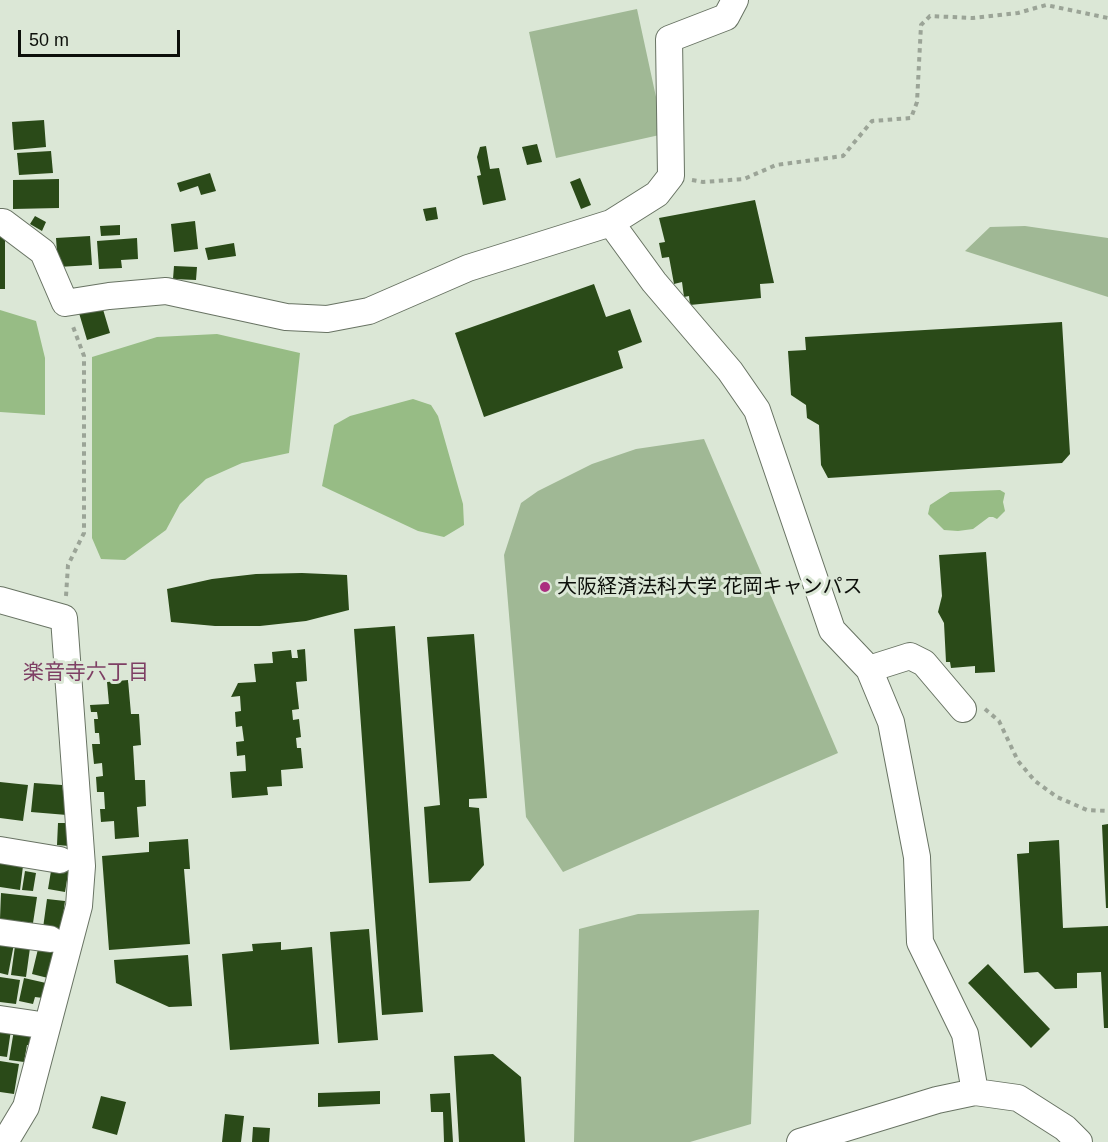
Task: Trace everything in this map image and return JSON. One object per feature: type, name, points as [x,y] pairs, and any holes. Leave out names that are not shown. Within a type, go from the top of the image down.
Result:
[{"type":"street","points":[[0,222],[43,252],[65,303],[166,291],[286,317],[327,319],[369,311],[468,268],[611,223],[657,194],[671,176],[669,39],[726,17],[735,0]]},
{"type":"street","points":[[611,223],[654,282],[730,371],[757,410],[832,630],[869,669],[891,722],[913,835],[917,857],[920,942],[965,1034],[975,1092]]},
{"type":"street","points":[[0,600],[64,618],[82,866],[79,906],[26,1107],[7,1125]]},
{"type":"street","points":[[869,669],[910,657],[924,663],[963,709]]},
{"type":"street","points":[[0,850],[60,860]]},
{"type":"street","points":[[0,932],[50,939]]},
{"type":"street","points":[[0,1019],[34,1024]]},
{"type":"street","points":[[800,1142],[937,1100],[975,1092],[1018,1098],[1065,1128],[1079,1142]]},
{"type":"path","points":[[671,176],[703,183],[744,179],[776,165],[843,156],[872,121],[911,118],[917,102],[921,25],[930,16],[973,18],[1018,14],[1046,5],[1108,18]]},
{"type":"path","points":[[64,618],[68,565],[84,533],[84,356],[65,303]]},
{"type":"path","points":[[963,709],[986,709],[999,721],[1018,761],[1035,781],[1057,797],[1087,810],[1108,811]]},
{"type":"shaded area","points":[[637,9],[664,134],[556,158],[529,32]]},
{"type":"shaded area","points":[[1025,226],[1108,238],[1108,297],[965,251],[990,227]]},
{"type":"shaded area","points":[[0,310],[36,321],[45,358],[45,415],[0,412]]},
{"type":"shaded area","points":[[217,334],[300,353],[289,453],[242,463],[206,479],[180,504],[166,530],[125,560],[101,559],[92,538],[92,357],[157,337]]},
{"type":"shaded area","points":[[413,399],[431,405],[438,416],[463,504],[464,525],[444,537],[418,531],[322,486],[334,425],[350,416]]},
{"type":"shaded area","points":[[704,439],[838,753],[563,872],[526,817],[504,555],[521,503],[538,491],[592,464],[636,449]]},
{"type":"shaded area","points":[[1000,490],[1005,493],[1003,502],[1005,511],[997,519],[989,517],[973,529],[944,530],[928,514],[930,505],[950,492]]},
{"type":"shaded area","points":[[759,910],[751,1124],[690,1142],[574,1142],[579,929],[638,914]]},
{"type":"building","points":[[44,120],[46,147],[14,150],[12,122]]},
{"type":"building","points":[[537,144],[542,162],[527,165],[522,147]]},
{"type":"building","points":[[486,146],[490,169],[499,168],[506,200],[483,205],[477,176],[481,175],[477,157],[480,147]]},
{"type":"building","points":[[51,151],[53,173],[19,175],[17,153]]},
{"type":"building","points":[[210,173],[216,191],[201,195],[198,186],[180,192],[177,183]]},
{"type":"building","points":[[580,178],[591,205],[581,209],[570,182]]},
{"type":"building","points":[[59,179],[59,208],[13,209],[13,180]]},
{"type":"building","points":[[755,200],[774,283],[760,284],[761,298],[690,305],[689,296],[684,297],[682,282],[674,284],[669,257],[662,258],[659,243],[665,242],[659,218]]},
{"type":"building","points":[[436,207],[438,219],[426,221],[423,209]]},
{"type":"building","points":[[35,216],[46,222],[42,231],[30,224]]},
{"type":"building","points":[[195,221],[198,249],[174,252],[171,224]]},
{"type":"building","points":[[120,225],[120,235],[101,236],[100,226]]},
{"type":"building","points":[[0,233],[5,233],[5,289],[0,289]]},
{"type":"building","points":[[90,236],[92,265],[58,267],[56,238]]},
{"type":"building","points":[[137,238],[138,259],[121,260],[122,268],[99,269],[97,241]]},
{"type":"building","points":[[234,243],[236,256],[208,260],[205,248]]},
{"type":"building","points":[[174,266],[197,267],[196,280],[173,279]]},
{"type":"building","points":[[594,284],[606,317],[630,309],[642,342],[618,351],[623,368],[484,417],[455,333]]},
{"type":"building","points":[[102,306],[110,333],[87,340],[79,313]]},
{"type":"building","points":[[1062,322],[1070,454],[1062,463],[828,478],[821,465],[819,425],[807,418],[806,405],[791,395],[788,351],[806,350],[805,337]]},
{"type":"building","points":[[986,552],[995,672],[975,673],[975,666],[951,668],[950,662],[946,662],[944,623],[938,612],[942,596],[939,555]]},
{"type":"building","points":[[256,574],[347,575],[349,610],[306,621],[260,626],[215,626],[171,622],[167,589],[212,579]]},
{"type":"building","points":[[395,626],[423,1012],[382,1015],[354,629]]},
{"type":"building","points":[[474,634],[487,798],[469,799],[469,807],[479,808],[484,865],[470,881],[429,883],[424,807],[440,805],[427,637]]},
{"type":"building","points":[[305,649],[307,681],[296,682],[299,709],[292,710],[293,720],[299,719],[301,737],[296,738],[297,748],[301,748],[303,768],[281,770],[282,786],[267,787],[268,795],[232,798],[230,772],[246,771],[245,755],[237,756],[236,742],[244,741],[242,726],[236,727],[235,712],[241,711],[240,696],[231,697],[238,683],[256,682],[254,664],[273,663],[272,652],[291,650],[292,658],[298,658],[297,650]]},
{"type":"building","points":[[128,680],[131,714],[139,714],[141,745],[133,746],[135,780],[145,780],[146,806],[137,807],[139,837],[115,839],[114,821],[101,822],[100,809],[105,809],[104,792],[97,792],[96,777],[103,776],[102,763],[94,764],[92,744],[100,744],[99,733],[95,733],[94,719],[98,719],[97,712],[91,712],[90,705],[109,704],[107,682]]},
{"type":"building","points":[[0,782],[28,785],[23,821],[0,818]]},
{"type":"building","points":[[34,783],[62,785],[67,815],[31,812]]},
{"type":"building","points":[[58,823],[70,823],[69,846],[57,845]]},
{"type":"building","points":[[1108,824],[1108,908],[1106,908],[1102,825]]},
{"type":"building","points":[[188,839],[190,869],[184,869],[190,944],[109,950],[102,856],[149,852],[149,842]]},
{"type":"building","points":[[1059,840],[1063,928],[1108,926],[1108,1028],[1104,1028],[1101,972],[1077,973],[1077,988],[1055,989],[1038,972],[1024,973],[1017,854],[1029,853],[1029,842]]},
{"type":"building","points":[[0,855],[24,858],[20,890],[0,887]]},
{"type":"building","points":[[52,865],[69,868],[65,892],[48,889]]},
{"type":"building","points":[[25,871],[36,873],[33,891],[22,890]]},
{"type":"building","points":[[1,893],[37,897],[33,923],[0,919]]},
{"type":"building","points":[[47,899],[65,901],[61,931],[43,928]]},
{"type":"building","points":[[369,929],[378,1040],[338,1043],[330,932]]},
{"type":"building","points":[[281,942],[281,950],[312,947],[319,1044],[230,1050],[222,954],[253,951],[252,944]]},
{"type":"building","points":[[0,944],[14,944],[8,975],[0,973]]},
{"type":"building","points":[[15,946],[30,948],[26,977],[11,975]]},
{"type":"building","points":[[38,949],[54,952],[48,978],[32,974]]},
{"type":"building","points":[[188,955],[192,1006],[169,1007],[116,983],[114,960]]},
{"type":"building","points":[[988,964],[1050,1029],[1031,1048],[968,983]]},
{"type":"building","points":[[0,977],[20,980],[16,1004],[0,1002]]},
{"type":"building","points":[[24,978],[46,983],[43,998],[35,997],[33,1004],[19,1001]]},
{"type":"building","points":[[0,1028],[11,1030],[7,1057],[0,1056]]},
{"type":"building","points":[[14,1030],[33,1033],[31,1045],[27,1045],[24,1062],[9,1060]]},
{"type":"building","points":[[493,1054],[521,1077],[525,1142],[459,1142],[454,1056]]},
{"type":"building","points":[[0,1061],[19,1064],[14,1094],[0,1092]]},
{"type":"building","points":[[380,1091],[380,1104],[318,1107],[318,1093]]},
{"type":"building","points":[[450,1093],[453,1142],[444,1142],[443,1112],[431,1112],[430,1094]]},
{"type":"building","points":[[101,1096],[126,1102],[117,1135],[92,1128]]},
{"type":"building","points":[[225,1114],[244,1116],[241,1142],[222,1142]]},
{"type":"building","points":[[253,1127],[270,1128],[269,1142],[252,1142]]},
{"type":"place","name":"大阪経済法科大学 花岡キャンパス","points":[[545,587]]},
{"type":"district","name":"楽音寺六丁目","points":[[86,673]]}]
